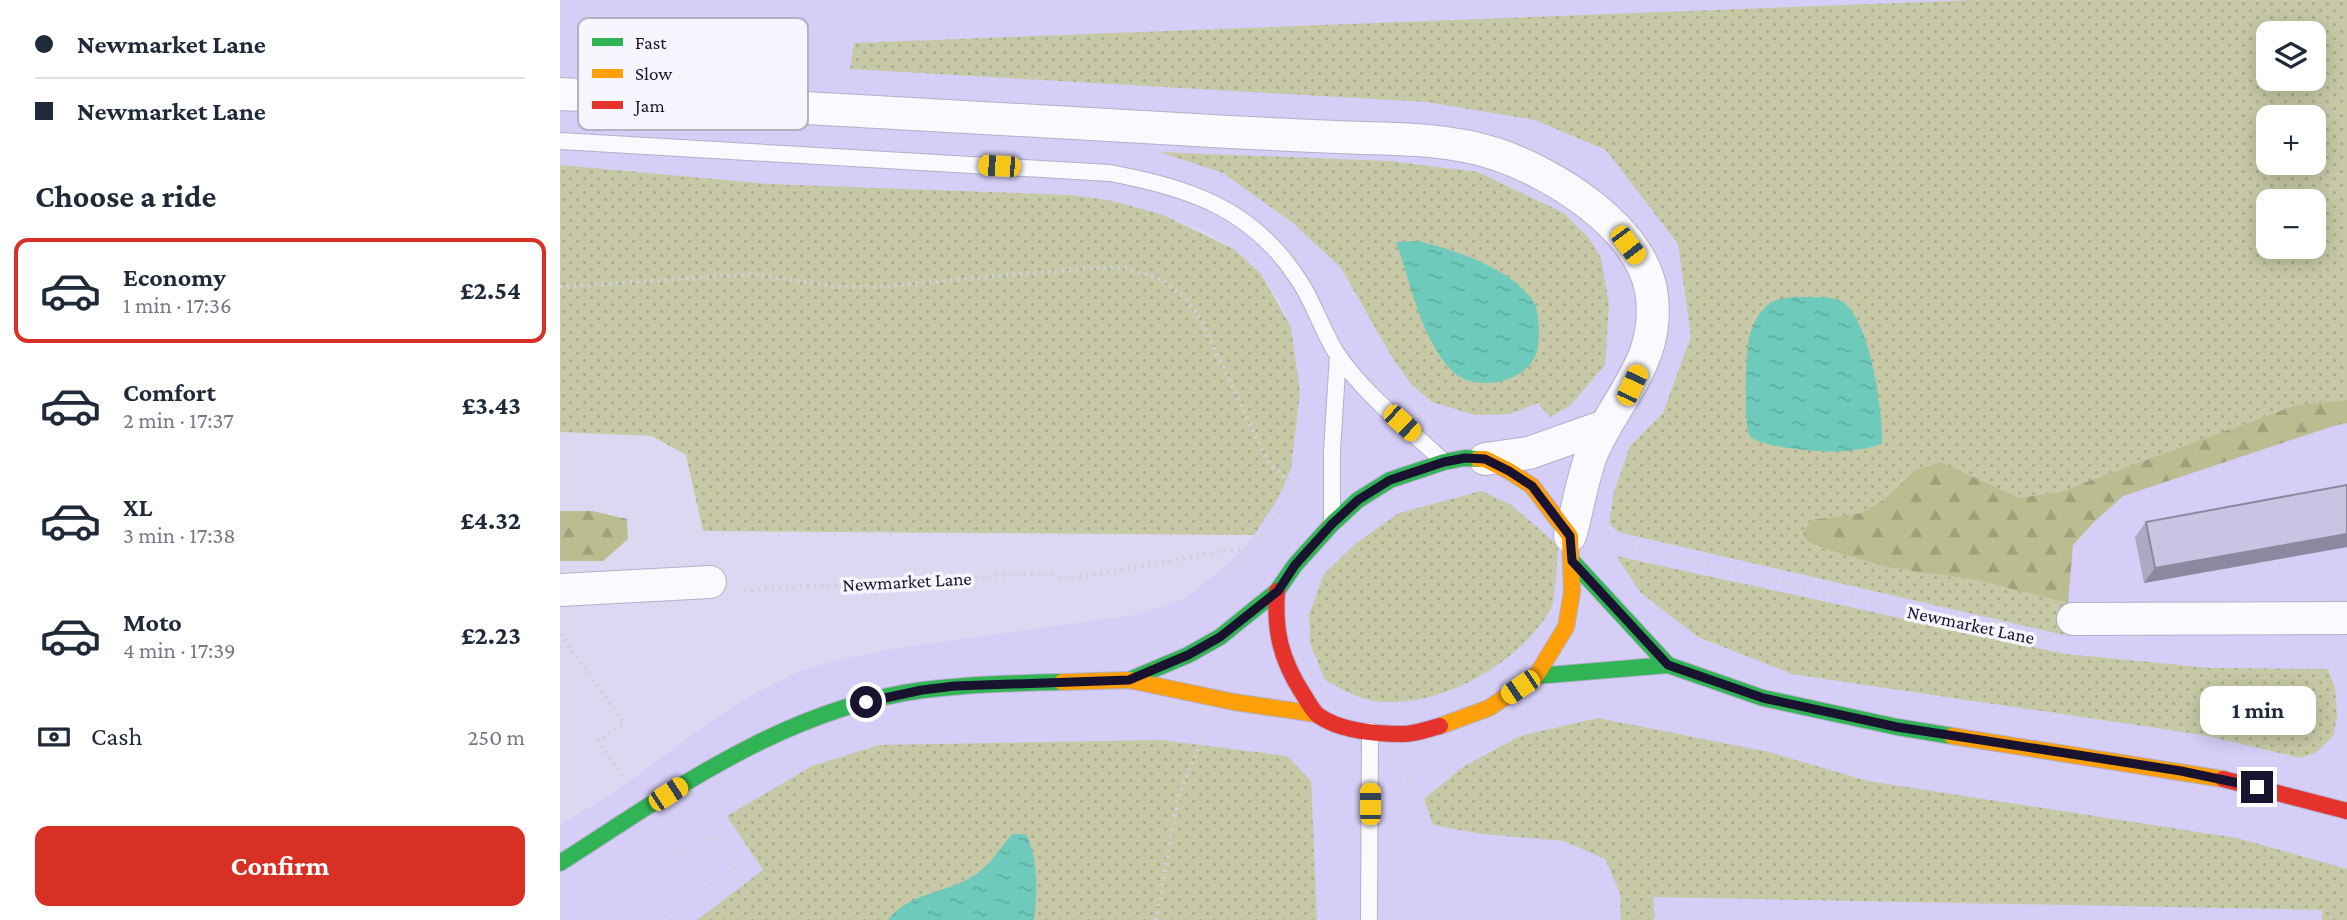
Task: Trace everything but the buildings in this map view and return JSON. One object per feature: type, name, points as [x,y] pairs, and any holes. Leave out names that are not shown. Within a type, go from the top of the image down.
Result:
[{"type":"main road","points":[[1129,680],[1188,655],[1220,637],[1278,591],[1295,565],[1358,500],[1390,480],[1465,458],[1485,459],[1532,486],[1571,548],[1668,665]]},
{"type":"main road","points":[[560,863],[692,778],[752,744],[802,722],[866,702],[922,690],[955,686],[1129,680],[1234,702],[1316,714],[1334,724],[1370,731],[1404,734],[1446,725],[1489,708],[1535,676],[1566,627],[1572,592],[1571,548]]},
{"type":"main road","points":[[1278,591],[1275,621],[1282,650],[1291,675],[1316,714]]},
{"type":"main road","points":[[1535,676],[1668,665],[1763,698],[1811,709],[1897,727],[2193,773],[2347,811]]},
{"type":"street","points":[[560,94],[578,95]]},
{"type":"street","points":[[808,108],[1459,144],[1497,154],[1562,184],[1600,213],[1636,256],[1650,288],[1652,314],[1643,363],[1605,426],[1591,457],[1571,548]]},
{"type":"street","points":[[1485,459],[1529,453],[1605,426]]},
{"type":"street","points":[[560,590],[710,582]]},
{"type":"street","points":[[2073,619],[2347,618]]},
{"type":"lane","points":[[560,141],[1110,173],[1156,182],[1200,196],[1256,230],[1280,254],[1299,280],[1338,355],[1382,404],[1444,462]]},
{"type":"lane","points":[[1332,524],[1332,450],[1338,355]]},
{"type":"lane","points":[[1369,920],[1370,731]]},
{"type":"path","points":[[560,287],[754,274],[836,287],[874,287],[1092,268],[1125,268],[1161,279],[1185,298],[1202,322],[1268,462],[1294,485],[1269,528],[1227,575]]},
{"type":"path","name":"Newmarket Lane","points":[[1602,540],[2046,640]]},
{"type":"path","name":"Newmarket Lane","points":[[710,582],[731,590],[1030,574],[1070,577],[1252,547]]},
{"type":"path","points":[[560,634],[624,723],[598,741],[626,782]]},
{"type":"path","points":[[2324,656],[2337,661],[2347,661]]},
{"type":"path","points":[[1156,920],[1179,793],[1206,732]]},
{"type":"path","points":[[1325,758],[1336,778],[1409,782],[1421,768]]},
{"type":"path","points":[[658,920],[734,867],[713,836],[679,859],[667,837]]},
{"type":"shaded area","points":[[560,0],[2347,0],[2347,920],[560,920],[560,825],[616,791],[703,727],[752,695],[800,671],[834,661],[897,648],[1135,615],[1184,599],[1229,563],[1254,535],[1300,392],[1291,327],[1279,300],[1261,274],[1234,249],[1205,231],[1163,215],[1113,201],[1071,195],[770,184],[560,168]]},
{"type":"shaded area","points":[[1977,0],[2347,0],[2347,400],[2296,405],[2059,492],[2020,498],[1941,462],[1915,470],[1885,499],[1861,513],[1811,520],[1804,533],[1809,542],[1892,568],[1976,580],[2068,603],[2064,635],[1618,532],[1609,523],[1614,492],[1630,446],[1663,413],[1691,336],[1678,244],[1606,150],[1535,120],[1427,102],[850,69],[854,43]]},
{"type":"shaded area","points":[[1159,152],[1389,161],[1478,172],[1564,213],[1588,237],[1601,258],[1609,304],[1605,365],[1570,406],[1550,417],[1538,403],[1510,414],[1475,415],[1432,402],[1412,385],[1393,359],[1341,268],[1293,223],[1223,173]]},
{"type":"shaded area","points":[[560,165],[770,184],[1071,195],[1113,201],[1163,215],[1234,249],[1261,274],[1291,327],[1300,392],[1291,468],[1279,497],[1254,535],[703,531],[686,455],[652,436],[560,432]]},
{"type":"shaded area","points":[[1481,491],[1510,504],[1558,545],[1553,604],[1537,629],[1498,665],[1475,679],[1425,698],[1400,702],[1368,700],[1325,680],[1310,643],[1309,615],[1324,574],[1355,544],[1399,513]]},
{"type":"shaded area","points":[[1616,556],[2065,654],[2212,668],[2328,669],[2335,688],[2337,717],[2333,736],[2317,752],[2301,758],[2203,735],[1792,674],[1698,637],[1641,593]]},
{"type":"shaded area","points":[[1598,718],[1769,752],[1868,781],[2237,838],[2347,869],[2347,920],[2322,920],[2322,910],[1653,897],[1655,920],[1621,920],[1620,893],[1605,859],[1564,841],[1482,834],[1433,825],[1424,799],[1463,767],[1520,736]]},
{"type":"shaded area","points":[[1161,740],[1287,756],[1311,781],[1317,920],[697,920],[763,870],[727,816],[812,766],[879,745]]},
{"type":"green space","points":[[2347,400],[2347,423],[2123,496],[2073,545],[2068,603],[1976,580],[1892,568],[1808,542],[1803,533],[1811,520],[1861,513],[1885,499],[1915,470],[1941,462],[2020,498],[2059,492],[2296,405]]},
{"type":"green space","points":[[560,511],[592,511],[627,519],[628,539],[603,561],[560,561]]},
{"type":"water","points":[[1418,241],[1466,256],[1501,272],[1528,294],[1537,309],[1539,328],[1536,354],[1530,365],[1509,379],[1483,383],[1459,377],[1450,369],[1431,341],[1424,325],[1396,242]]},
{"type":"water","points":[[1789,297],[1824,297],[1844,303],[1861,329],[1878,390],[1882,444],[1854,450],[1824,451],[1780,447],[1756,440],[1750,436],[1748,430],[1746,405],[1748,347],[1754,324],[1762,310],[1776,300]]},
{"type":"water","points":[[1012,834],[1026,834],[1033,854],[1036,888],[1034,920],[888,920],[906,904],[976,874]]},
{"type":"traffic: fast","points":[[1129,680],[1188,655],[1220,637],[1277,591],[1295,565],[1358,500],[1390,480],[1444,462],[1465,458],[1478,459]]},
{"type":"traffic: fast","points":[[1572,561],[1668,665]]},
{"type":"traffic: fast","points":[[1536,676],[1668,665],[1763,698],[1952,736]]},
{"type":"traffic: fast","points":[[560,863],[733,756],[778,733],[825,714],[873,700],[923,690],[1062,682]]},
{"type":"traffic: slow","points":[[1440,726],[1489,708],[1536,676],[1566,627],[1572,592],[1570,536],[1532,486],[1509,471],[1485,459],[1478,459]]},
{"type":"traffic: slow","points":[[1062,682],[1129,680],[1234,702],[1316,714]]},
{"type":"traffic: slow","points":[[1952,736],[2223,779]]},
{"type":"traffic: jam","points":[[1277,591],[1278,632],[1284,657],[1295,681],[1319,716],[1359,731],[1382,733],[1408,734],[1440,726]]},
{"type":"traffic: jam","points":[[2223,779],[2347,811]]},
{"type":"route","points":[[866,702],[955,686],[1129,680],[1188,655],[1220,637],[1278,591],[1295,565],[1332,524],[1358,500],[1390,480],[1444,462],[1465,458],[1485,459],[1532,486],[1570,536],[1572,561],[1668,665],[1763,698],[1897,727],[2181,771],[2257,787]]}]
